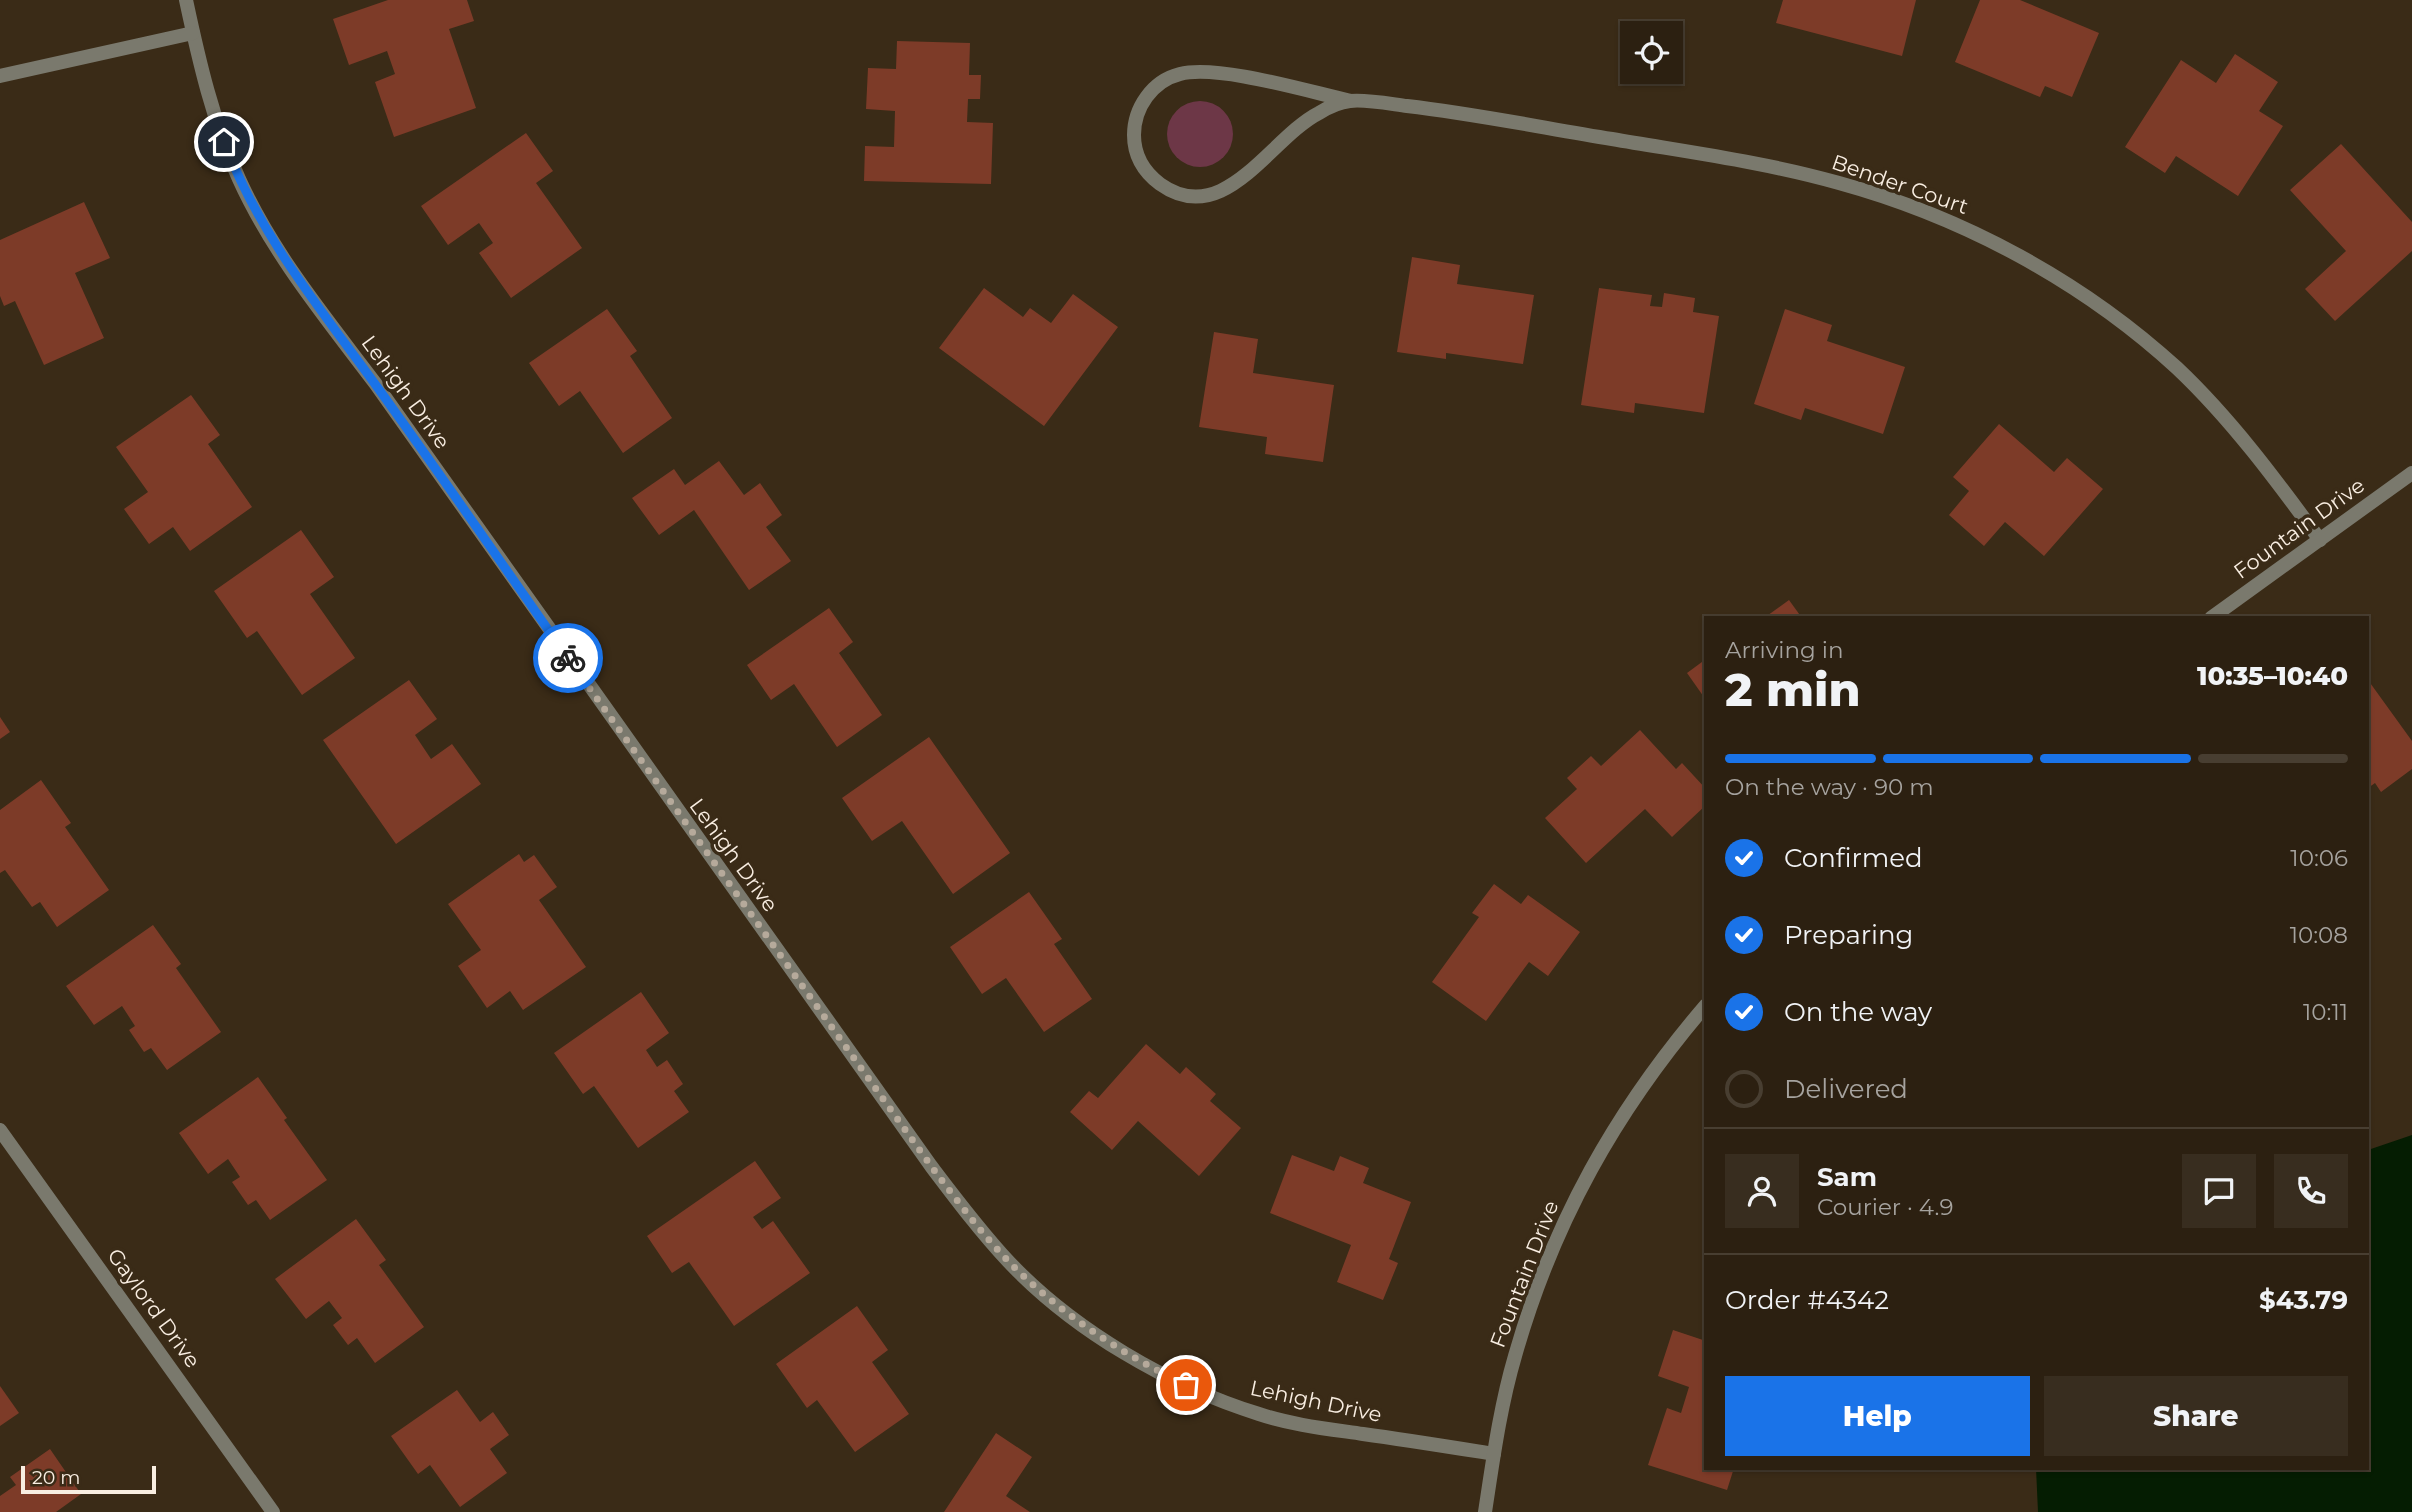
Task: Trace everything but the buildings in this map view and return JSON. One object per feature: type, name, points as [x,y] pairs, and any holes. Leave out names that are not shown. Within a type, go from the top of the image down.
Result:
[{"type":"street","name":"Lehigh Drive","points":[[186,0],[217,123],[239,179],[270,237],[931,1166],[1009,1262],[1053,1301],[1101,1337],[1150,1367],[1205,1394],[1261,1415],[1322,1428],[1494,1454]]},
{"type":"street","points":[[0,76],[193,33]]},
{"type":"street","name":"Bender Court","points":[[1351,101],[1322,111],[1303,122],[1242,178],[1208,196],[1191,197],[1173,192],[1144,169],[1136,153],[1134,131],[1138,111],[1149,91],[1180,74],[1230,74],[1351,101],[1411,107],[1728,158],[1839,183],[1927,212],[1972,232],[2064,282],[2115,317],[2178,369],[2259,458],[2320,540]]},
{"type":"street","name":"Fountain Drive","points":[[2214,616],[2412,473]]},
{"type":"street","name":"Fountain Drive","points":[[1485,1512],[1514,1356],[1545,1266],[1571,1206],[1635,1094],[1704,1008]]},
{"type":"street","name":"Gaylord Drive","points":[[0,1130],[273,1512]]},
{"type":"shaded area","points":[[1200,101],[1213,104],[1223,111],[1230,121],[1233,134],[1230,147],[1223,157],[1213,164],[1200,167],[1187,164],[1177,157],[1170,147],[1167,134],[1170,121],[1177,111],[1187,104]]},
{"type":"shaded area","points":[[2412,1135],[2412,1512],[2038,1512],[2036,1470],[2369,1470],[2369,1150]]},
{"type":"way so far","points":[[568,658],[931,1166],[1009,1262],[1053,1301],[1101,1337],[1186,1385]]},
{"type":"route","points":[[224,142],[249,198],[295,275],[375,383],[568,658]]}]
